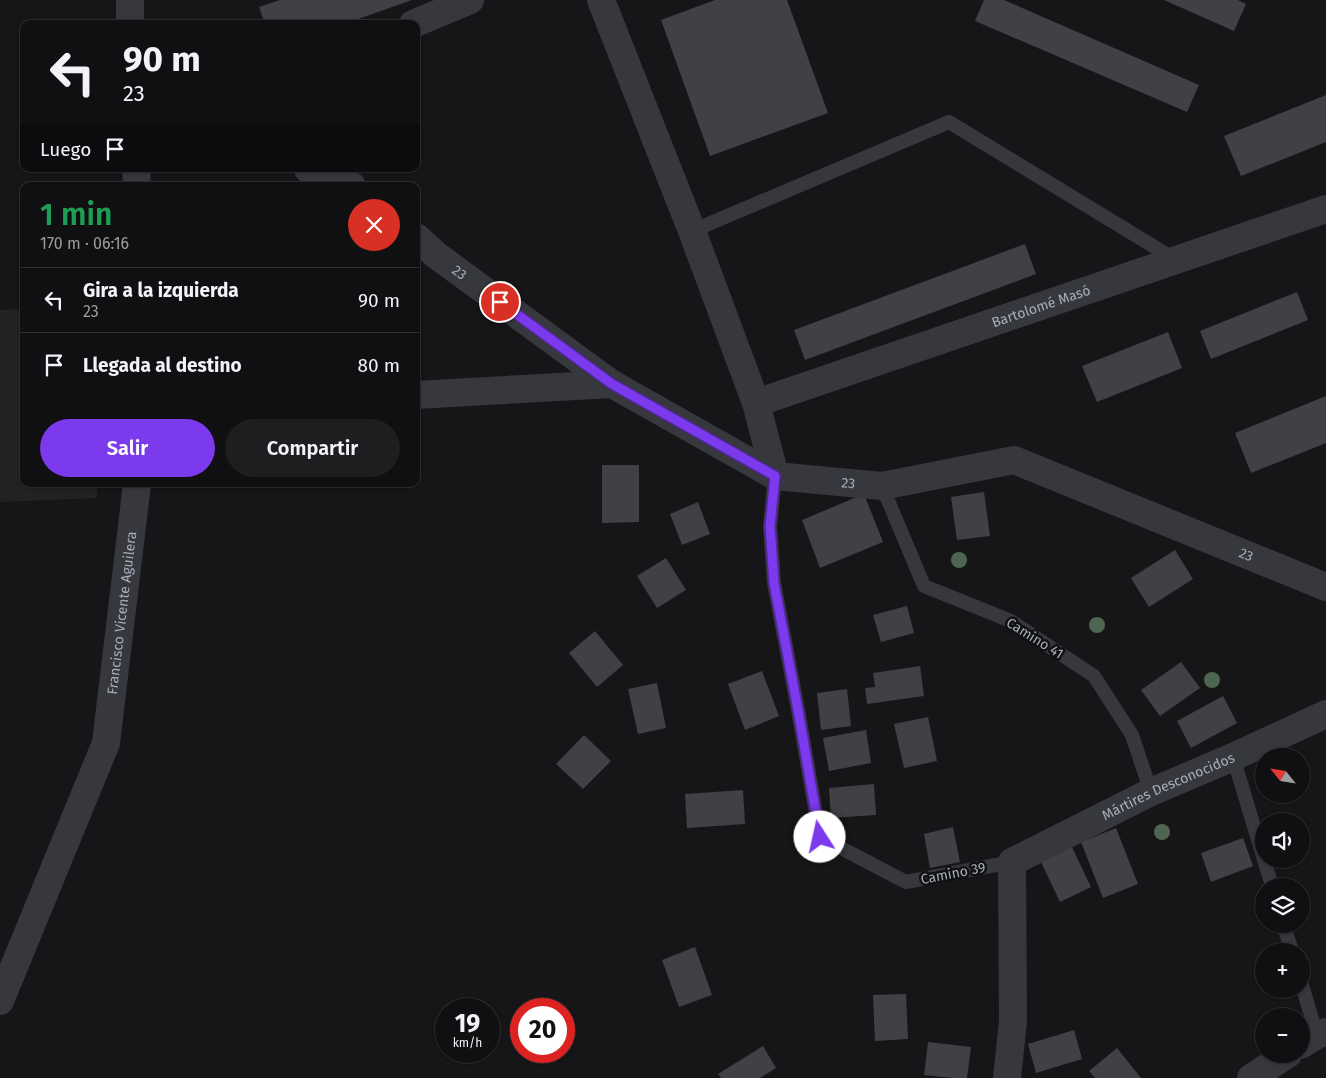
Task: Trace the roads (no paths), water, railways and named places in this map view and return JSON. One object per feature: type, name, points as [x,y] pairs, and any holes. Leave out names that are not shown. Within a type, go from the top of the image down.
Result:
[{"type":"street","points":[[130,0],[130,20]]},
{"type":"street","points":[[420,21],[470,0]]},
{"type":"street","points":[[601,0],[692,231],[756,403],[775,476]]},
{"type":"street","points":[[317,172],[345,182]]},
{"type":"street","name":"Bartolomé Masó","points":[[756,403],[1326,209]]},
{"type":"street","name":"23","points":[[420,241],[436,255],[612,384],[775,476],[882,486],[1014,460],[1326,587]]},
{"type":"street","points":[[420,395],[612,384]]},
{"type":"street","name":"Francisco Vicente Aguilera","points":[[0,1001],[106,743],[137,487]]},
{"type":"street","name":"Mártires Desconocidos","points":[[1012,862],[1150,792],[1233,757],[1326,714]]},
{"type":"street","points":[[1007,1078],[1012,1021],[1012,862]]},
{"type":"street","points":[[1251,1078],[1274,1063]]},
{"type":"lane","points":[[692,231],[949,122],[1176,260]]},
{"type":"lane","name":"Camino 39","points":[[775,476],[770,526],[774,583],[820,837],[906,882],[1012,862]]},
{"type":"lane","name":"Camino 41","points":[[882,486],[924,586],[1011,621],[1094,676],[1132,735],[1150,792]]},
{"type":"lane","points":[[1233,757],[1270,878]]},
{"type":"lane","points":[[1305,998],[1315,1037]]}]
